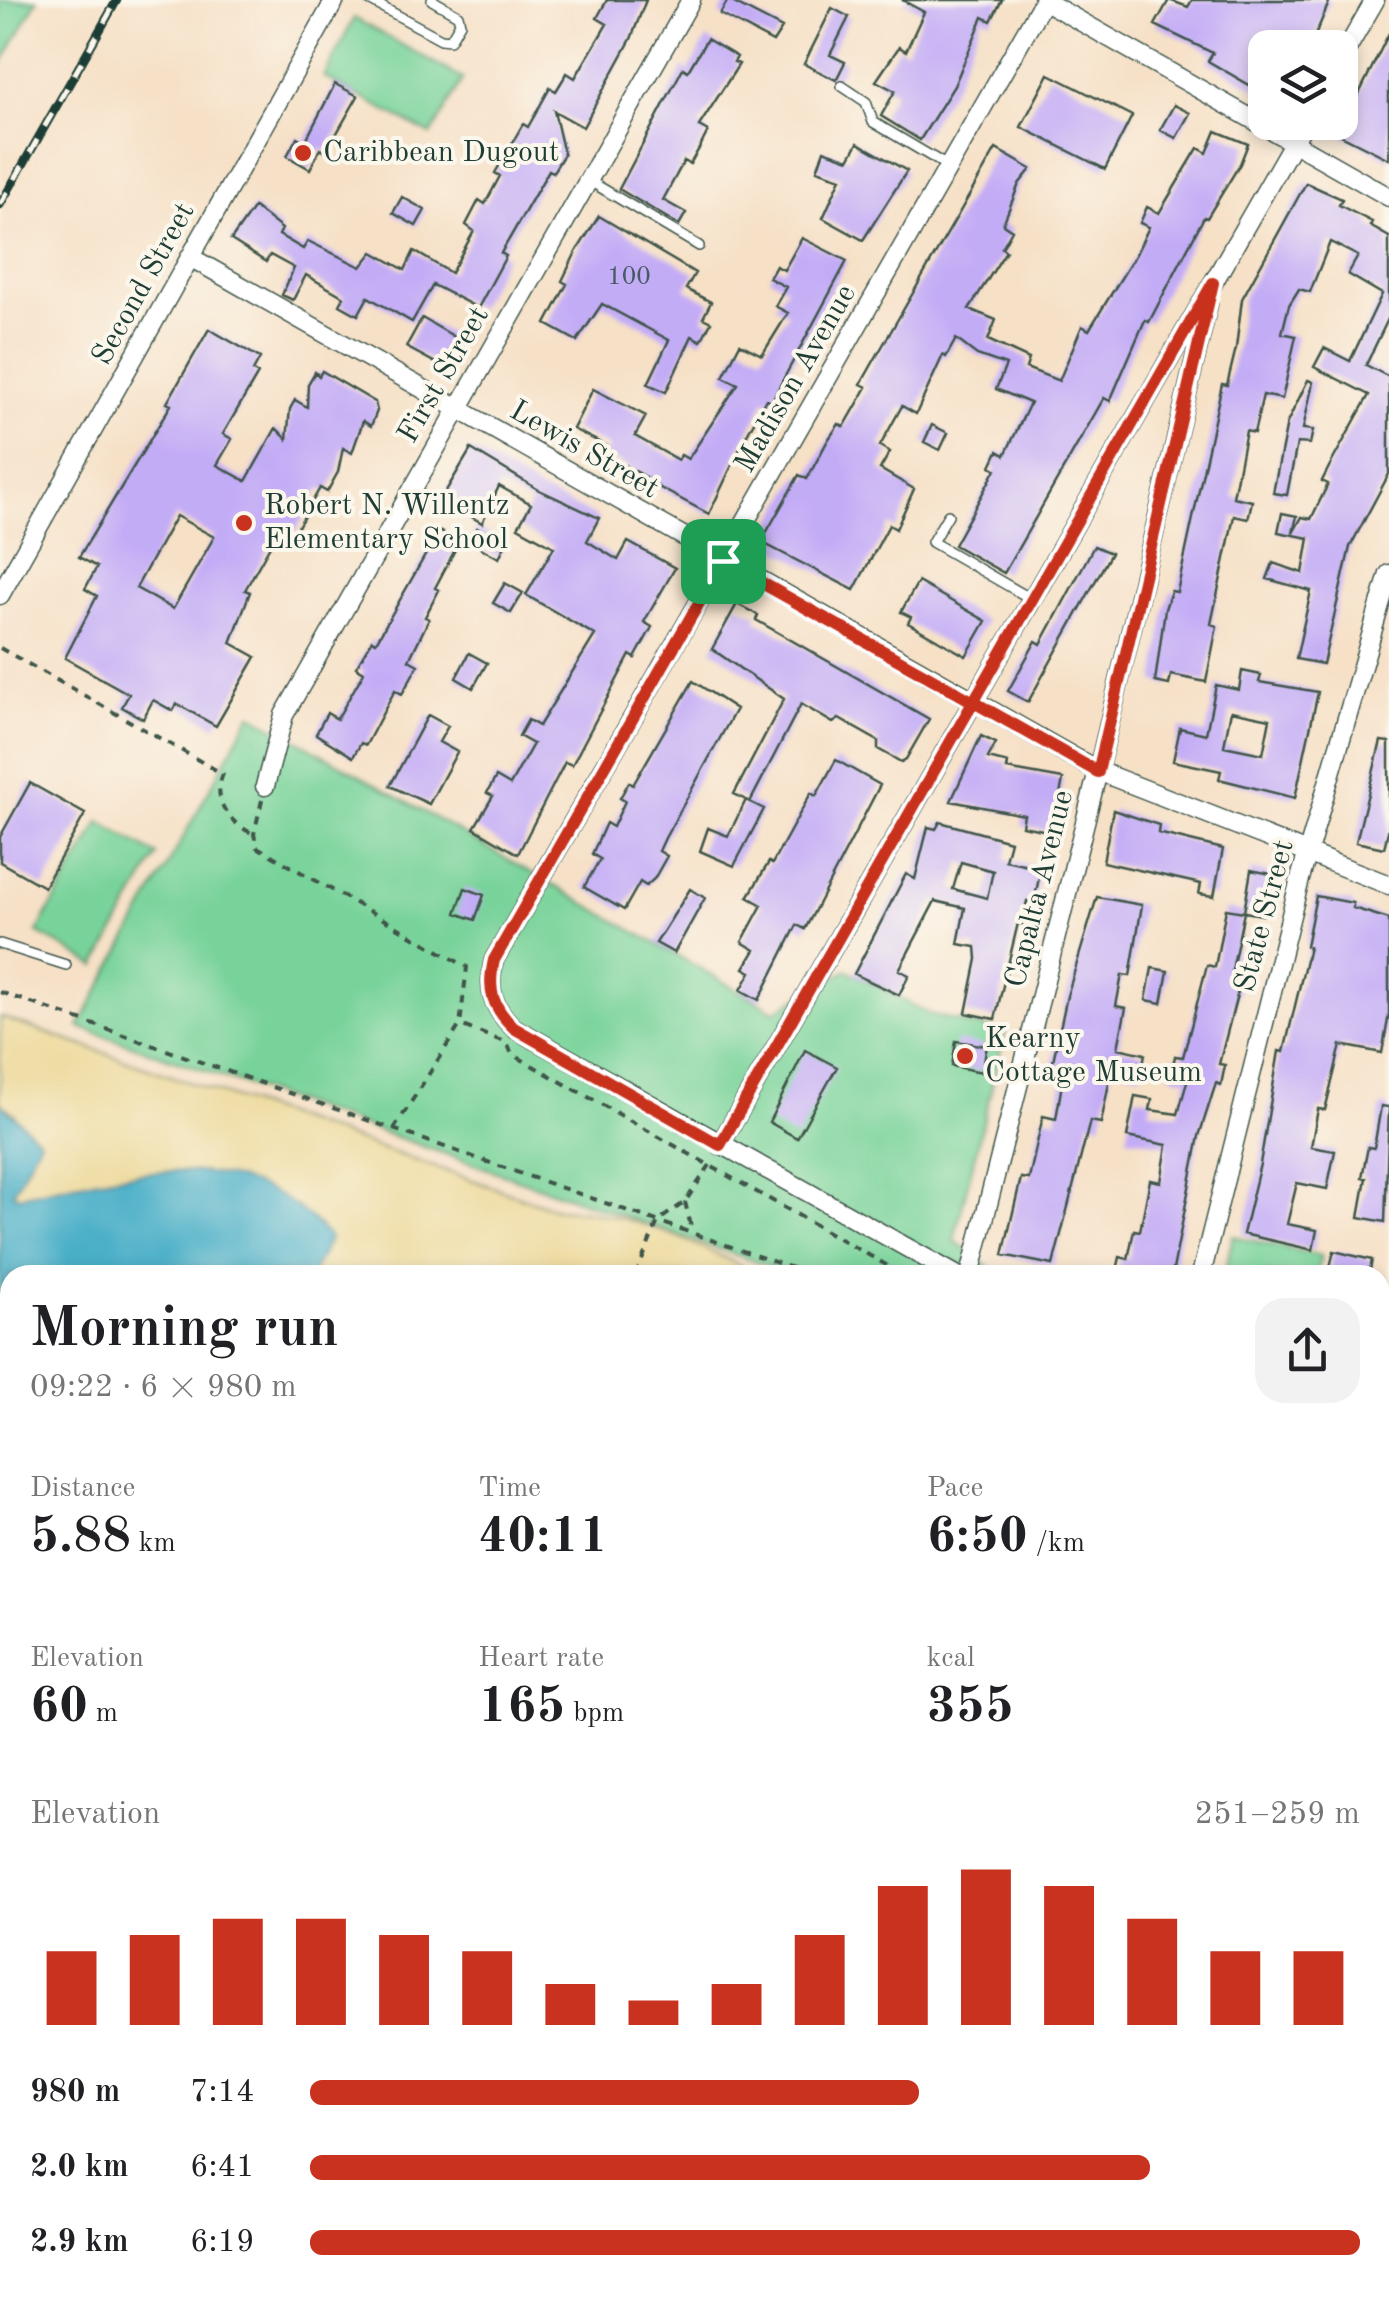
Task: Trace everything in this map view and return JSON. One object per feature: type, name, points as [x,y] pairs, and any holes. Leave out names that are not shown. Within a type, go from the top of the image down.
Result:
[{"type":"street","name":"Second Street","points":[[0,596],[336,0]]},
{"type":"street","name":"First Street","points":[[265,786],[284,716],[691,0]]},
{"type":"street","points":[[1043,0],[1389,197]]},
{"type":"street","name":"Madison Avenue","points":[[720,1145],[514,1028],[491,998],[494,960],[1043,0]]},
{"type":"street","points":[[1358,30],[1375,0]]},
{"type":"street","points":[[938,1265],[720,1145],[1294,142]]},
{"type":"street","name":"Lewis Street","points":[[190,257],[1098,772],[1389,885]]},
{"type":"street","name":"Capalta Avenue","points":[[973,1265],[1098,772],[1213,283]]},
{"type":"street","name":"State Street","points":[[1204,1265],[1300,879],[1389,574]]},
{"type":"lane","points":[[368,0],[440,40],[450,40],[460,24],[458,15],[432,0]]},
{"type":"lane","points":[[842,86],[866,102],[873,122],[948,167]]},
{"type":"lane","points":[[588,180],[699,246]]},
{"type":"lane","points":[[948,515],[932,542],[1033,600]]},
{"type":"lane","points":[[0,944],[66,965]]},
{"type":"path","points":[[0,648],[223,774],[219,784],[221,806],[236,827],[254,834]]},
{"type":"path","points":[[265,786],[254,834],[257,847],[467,967],[460,1025],[394,1129]]},
{"type":"path","points":[[0,992],[783,1265]]},
{"type":"path","points":[[460,1025],[507,1043],[512,1054],[886,1265]]},
{"type":"path","points":[[640,1265],[658,1221],[685,1202],[710,1165]]},
{"type":"path","points":[[685,1202],[692,1233]]},
{"type":"green space","points":[[0,0],[37,0],[0,67]]},
{"type":"green space","points":[[354,18],[463,79],[431,135],[324,77]]},
{"type":"green space","points":[[251,714],[775,1011],[847,970],[929,1014],[1005,1033],[954,1240],[986,1265],[765,1265],[79,1027]]},
{"type":"green space","points":[[100,822],[157,855],[96,966],[37,932]]},
{"type":"green space","points":[[1233,1236],[1321,1256],[1319,1265],[1226,1265]]},
{"type":"sand","points":[[0,1017],[556,1209],[608,1215],[660,1230],[738,1265],[316,1265],[329,1238],[297,1208],[262,1188],[224,1176],[143,1173],[20,1196],[13,1193],[15,1114],[0,1103]]},
{"type":"water","points":[[0,1103],[40,1140],[13,1193],[19,1196],[143,1173],[184,1171],[223,1175],[261,1187],[297,1207],[330,1238],[316,1265],[0,1265]]},
{"type":"building","points":[[607,0],[646,0],[631,39],[583,127],[554,111],[564,154],[553,172],[549,170],[501,253],[506,256],[478,308],[433,285],[412,322],[368,297],[358,315],[340,305],[344,297],[306,275],[293,300],[282,295],[294,268],[270,255],[266,262],[231,240],[254,207],[282,229],[279,235],[303,249],[308,241],[361,267],[373,252],[405,270],[414,251],[451,273],[474,231],[466,225],[479,200],[485,204],[500,176],[495,173],[523,124],[528,127],[550,88],[556,91],[567,73],[575,78],[607,24],[597,18]]},
{"type":"building","points":[[728,0],[782,28],[773,42],[720,14]]},
{"type":"building","points":[[902,0],[1002,0],[991,21],[983,17],[954,86],[920,140],[881,116],[895,91],[876,81],[899,47],[906,51],[924,12]]},
{"type":"building","points":[[1169,0],[1188,7],[1192,0],[1330,0],[1318,30],[1248,30],[1248,84],[1208,61],[1213,53],[1155,25]]},
{"type":"building","points":[[832,8],[849,17],[830,55],[845,62],[836,80],[804,64]]},
{"type":"building","points":[[1389,33],[1389,159],[1351,140],[1358,140],[1358,96]]},
{"type":"building","points":[[707,39],[737,57],[734,62],[739,64],[699,126],[708,131],[700,147],[690,164],[684,161],[663,200],[686,213],[679,225],[619,189],[683,68],[688,71]]},
{"type":"building","points":[[1049,74],[1132,116],[1105,169],[1021,127]]},
{"type":"building","points":[[335,84],[358,96],[326,152],[320,149],[310,169],[287,156],[297,137],[305,142]]},
{"type":"building","points":[[1174,105],[1190,113],[1176,138],[1160,130]]},
{"type":"building","points":[[1216,131],[1248,144],[1240,164],[1207,218],[1204,217],[1149,322],[1145,320],[1110,401],[1104,398],[1004,573],[954,545],[996,469],[991,466],[998,451],[1005,455],[1030,403],[996,389],[1006,365],[977,355],[956,339],[946,357],[943,355],[916,414],[902,406],[880,446],[890,452],[880,469],[914,489],[896,529],[889,525],[854,590],[761,542],[799,475],[807,479],[839,424],[844,427],[867,387],[861,384],[996,149],[1031,169],[1019,184],[1003,224],[1012,230],[1002,248],[1006,251],[969,309],[996,320],[988,340],[1029,359],[1026,368],[1059,381],[1082,326],[1089,330],[1136,254],[1149,227],[1140,223],[1147,207],[1159,213],[1198,148],[1207,153]]},
{"type":"building","points":[[858,143],[907,171],[863,240],[823,218],[841,178],[817,170],[824,150],[849,159]]},
{"type":"building","points":[[1306,183],[1342,199],[1339,205],[1372,222],[1370,226],[1389,237],[1389,317],[1366,365],[1389,377],[1389,474],[1350,547],[1323,664],[1296,659],[1311,591],[1267,579],[1273,563],[1303,573],[1309,538],[1278,532],[1282,513],[1297,516],[1293,533],[1302,517],[1311,519],[1328,484],[1322,481],[1369,395],[1314,367],[1324,348],[1350,361],[1382,294],[1348,274],[1358,256],[1330,242],[1310,292],[1299,289],[1289,305],[1282,333],[1296,336],[1282,399],[1263,395],[1254,433],[1246,431],[1233,497],[1252,501],[1248,519],[1234,516],[1211,624],[1217,626],[1206,682],[1171,675],[1169,685],[1155,682],[1165,609],[1171,591],[1177,592],[1222,384],[1227,385],[1236,348],[1242,299]]},
{"type":"building","points":[[402,197],[425,210],[416,226],[393,213]]},
{"type":"building","points":[[599,216],[695,273],[686,289],[711,302],[703,318],[711,322],[701,341],[692,336],[666,392],[648,384],[669,340],[602,304],[577,341],[546,324],[567,284],[562,281],[576,252]]},
{"type":"building","points":[[802,238],[847,261],[771,402],[766,399],[709,514],[645,480],[646,477],[605,454],[609,447],[573,429],[593,389],[646,416],[635,436],[678,460],[681,455],[688,459],[738,384],[723,377],[740,344],[762,355],[788,313],[775,306],[786,287],[769,278],[776,266],[784,270]]},
{"type":"building","points":[[422,318],[460,340],[445,368],[406,347]]},
{"type":"building","name":"Robert N. Willentz Elementary School","points":[[209,329],[260,358],[253,371],[258,374],[223,434],[232,439],[217,465],[246,481],[276,428],[287,439],[290,409],[295,400],[307,407],[308,384],[315,372],[319,376],[322,371],[375,402],[377,411],[371,426],[363,421],[352,453],[343,448],[338,472],[327,492],[320,488],[292,537],[279,530],[245,590],[250,592],[231,643],[256,657],[216,726],[177,704],[173,711],[153,700],[143,719],[122,707],[129,694],[65,658],[97,596],[85,589],[97,567],[79,557],[171,405],[167,403]],"holes":[[[176,516],[214,537],[173,609],[136,588]]]},
{"type":"building","points":[[1308,380],[1313,382],[1303,429],[1313,430],[1310,444],[1297,443],[1287,495],[1273,493],[1287,423]]},
{"type":"building","points":[[932,425],[948,433],[940,450],[924,442]]},
{"type":"building","points":[[471,449],[539,490],[599,518],[587,541],[618,560],[628,542],[675,568],[644,622],[652,627],[635,658],[630,655],[572,765],[565,762],[518,854],[474,828],[493,796],[487,793],[496,777],[510,785],[533,744],[519,736],[528,720],[539,726],[595,635],[526,595],[554,547],[518,527],[531,504],[499,486],[482,523],[441,499]]},
{"type":"building","points":[[477,528],[506,543],[499,558],[470,542]]},
{"type":"building","points":[[439,531],[459,542],[435,588],[439,590],[425,617],[429,619],[409,660],[418,665],[402,694],[395,690],[366,745],[361,743],[353,757],[316,734],[327,713],[337,719],[364,672],[356,667],[372,640],[376,642]]},
{"type":"building","points":[[1094,546],[1111,553],[1028,702],[1008,691],[1036,641],[1041,644]]},
{"type":"building","points":[[918,582],[986,621],[966,656],[908,623],[911,617],[901,612]]},
{"type":"building","points":[[505,583],[523,593],[511,613],[493,603]]},
{"type":"building","points":[[737,604],[758,615],[756,620],[929,719],[906,759],[901,762],[878,749],[878,741],[839,719],[833,723],[801,704],[750,802],[734,794],[784,699],[712,649]]},
{"type":"building","points":[[469,653],[487,663],[473,688],[456,678]]},
{"type":"building","points":[[1242,671],[1261,675],[1259,682],[1318,692],[1295,798],[1219,779],[1221,771],[1173,761],[1180,728],[1206,734],[1216,685],[1239,690]],"holes":[[[1231,711],[1270,719],[1263,754],[1224,746]]]},
{"type":"building","points":[[693,681],[736,709],[665,838],[659,851],[667,856],[654,879],[646,886],[640,882],[624,910],[584,887],[600,859],[592,854],[606,823],[613,827],[625,801],[620,798],[629,782],[633,785]]},
{"type":"building","points":[[428,715],[448,726],[439,742],[457,752],[429,804],[390,786]]},
{"type":"building","points":[[981,736],[996,743],[988,758],[1008,763],[1007,769],[1063,779],[1053,832],[1022,826],[1024,815],[951,801]]},
{"type":"building","points":[[1381,741],[1389,742],[1389,827],[1384,848],[1356,842]]},
{"type":"building","points":[[836,760],[880,785],[805,929],[797,925],[759,1000],[741,990],[751,972],[744,968],[755,950],[742,942],[762,905],[748,897],[769,862],[772,864],[811,793],[816,796]]},
{"type":"building","points":[[30,783],[85,814],[44,887],[0,862],[0,837]]},
{"type":"building","points":[[746,800],[764,809],[734,866],[700,851],[708,828],[728,836]]},
{"type":"building","points":[[1113,810],[1159,825],[1158,833],[1223,849],[1214,896],[1199,894],[1201,884],[1103,862]]},
{"type":"building","points":[[940,822],[1010,841],[1005,860],[1041,868],[1034,902],[1027,901],[1022,924],[1018,923],[995,1019],[966,1013],[977,959],[976,947],[958,944],[965,908],[935,901],[899,970],[909,975],[899,995],[854,974],[906,874],[915,879],[928,827],[936,829]],"holes":[[[961,862],[993,871],[987,898],[953,889]]]},
{"type":"building","points":[[1251,870],[1276,875],[1271,905],[1265,904],[1263,915],[1244,912]]},
{"type":"building","points":[[465,888],[484,895],[475,920],[456,913]]},
{"type":"building","points":[[690,889],[705,898],[674,953],[656,943]]},
{"type":"building","points":[[1316,896],[1353,903],[1353,908],[1389,919],[1389,1014],[1382,1053],[1341,1045],[1325,1110],[1318,1109],[1311,1147],[1335,1151],[1327,1189],[1297,1183],[1287,1224],[1317,1230],[1313,1250],[1243,1234],[1260,1164],[1279,1051],[1284,1052],[1309,947],[1306,946]]},
{"type":"building","points":[[1097,897],[1142,905],[1130,976],[1122,975],[1116,1006],[1126,1008],[1118,1048],[1145,1054],[1141,1074],[1112,1068],[1101,1123],[1090,1121],[1053,1265],[1003,1255],[1021,1178],[1029,1179],[1043,1116],[1056,1119],[1063,1078],[1050,1075],[1067,996]]},
{"type":"building","points":[[1226,909],[1244,912],[1232,970],[1243,972],[1219,1064],[1225,1065],[1221,1085],[1216,1083],[1199,1136],[1174,1265],[1118,1265],[1120,1257],[1128,1259],[1134,1230],[1140,1231],[1150,1180],[1161,1182],[1167,1145],[1127,1137],[1135,1096],[1152,1099],[1150,1110],[1178,1114],[1188,1078],[1171,1075],[1175,1056],[1183,1057],[1207,965],[1215,967]]},
{"type":"building","points":[[1152,968],[1168,971],[1162,1003],[1146,1000]]},
{"type":"building","points":[[956,1041],[987,1046],[982,1072],[952,1066]]},
{"type":"building","points":[[805,1050],[837,1067],[797,1138],[769,1122]]},
{"type":"building","points":[[1381,1106],[1389,1107],[1385,1222],[1359,1217],[1366,1178],[1362,1177],[1368,1147],[1374,1148]]},
{"type":"building","points":[[1334,1251],[1372,1260],[1371,1265],[1330,1265]]},
{"type":"railway","points":[[0,205],[117,0]]},
{"type":"place","name":"Caribbean Dugout","points":[[303,153]]},
{"type":"place","name":"Robert N. Willentz Elementary School","points":[[244,523]]},
{"type":"place","name":"Kearny Cottage Museum","points":[[965,1056]]},
{"type":"route","points":[[723,561],[494,960],[490,976],[491,998],[499,1014],[514,1028],[720,1145],[974,703],[1213,283],[1098,772],[974,703],[723,561]]}]
